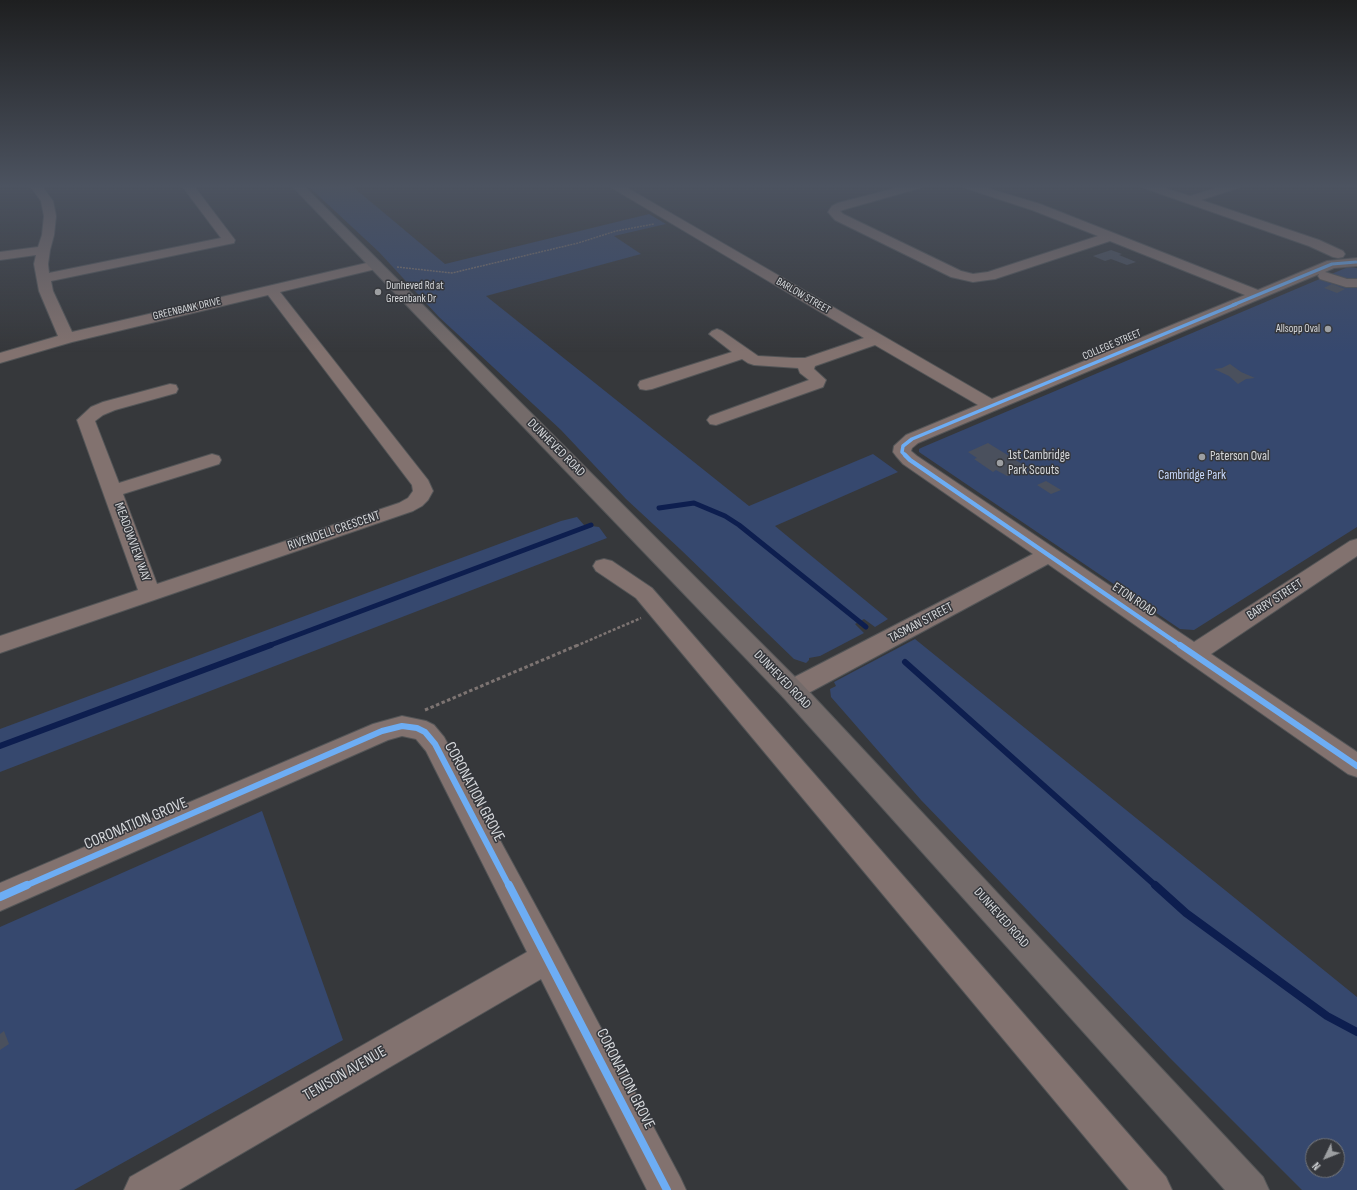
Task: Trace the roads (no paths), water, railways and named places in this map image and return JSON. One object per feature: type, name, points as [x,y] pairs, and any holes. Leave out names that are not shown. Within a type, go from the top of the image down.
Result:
[{"type":"main road","name":"DUNHEVED ROAD","points":[[352,242],[792,690],[1250,1190]]},
{"type":"street","points":[[45,242],[41,264],[43,278],[46,291],[67,338]]},
{"type":"street","points":[[43,278],[221,242]]},
{"type":"street","name":"BARLOW STREET","points":[[711,242],[991,406]]},
{"type":"street","points":[[889,242],[956,274],[973,278],[990,276],[1093,242]]},
{"type":"street","points":[[1123,242],[1258,295]]},
{"type":"street","points":[[1310,242],[1345,258],[1346,283],[1356,282]]},
{"type":"street","points":[[0,256],[43,250]]},
{"type":"street","name":"COLLEGE STREET","points":[[902,449],[907,442],[912,439],[1345,258]]},
{"type":"street","name":"GREENBANK DRIVE","points":[[0,358],[67,338],[375,265]]},
{"type":"street","name":"RIVENDELL CRESCENT","points":[[0,644],[410,506],[418,500],[422,493],[421,484],[271,290]]},
{"type":"street","points":[[717,334],[744,353],[758,360],[807,363],[877,340]]},
{"type":"street","points":[[646,385],[744,353]]},
{"type":"street","points":[[716,420],[817,383],[818,380],[806,370],[807,363]]},
{"type":"street","name":"MEADOWVIEW WAY","points":[[150,594],[86,420],[97,411],[108,406],[170,389]]},
{"type":"street","name":"ETON ROAD","points":[[902,449],[902,452],[910,460],[1357,766]]},
{"type":"street","name":"MEADOWVIEW WAY","points":[[113,491],[212,460]]},
{"type":"street","name":"BARRY STREET","points":[[1193,654],[1357,546]]},
{"type":"street","name":"TASMAN STREET","points":[[792,690],[1049,555]]},
{"type":"street","points":[[604,566],[644,593],[1153,1190]]},
{"type":"street","name":"CORONATION GROVE","points":[[0,897],[382,731],[395,727],[410,726],[424,732],[435,744],[667,1190]]},
{"type":"street","name":"TENISON AVENUE","points":[[143,1190],[547,958]]},
{"type":"waterway","points":[[659,508],[694,503],[725,516],[739,525],[866,627]]},
{"type":"waterway","points":[[268,646],[591,525]]},
{"type":"waterway","points":[[0,746],[271,645]]},
{"type":"waterway","points":[[905,662],[1156,886]]},
{"type":"waterway","points":[[1155,885],[1186,913],[1327,1016],[1357,1032]]},
{"type":"place","name":"Dunheved Rd at Greenbank Dr","points":[[378,292]]},
{"type":"place","name":"Allsopp Oval","points":[[1328,329]]},
{"type":"place","name":"Paterson Oval","points":[[1202,457]]},
{"type":"place","name":"1st Cambridge Park Scouts","points":[[1000,463]]},
{"type":"park label","name":"Cambridge Park","points":[[1192,476]]}]
